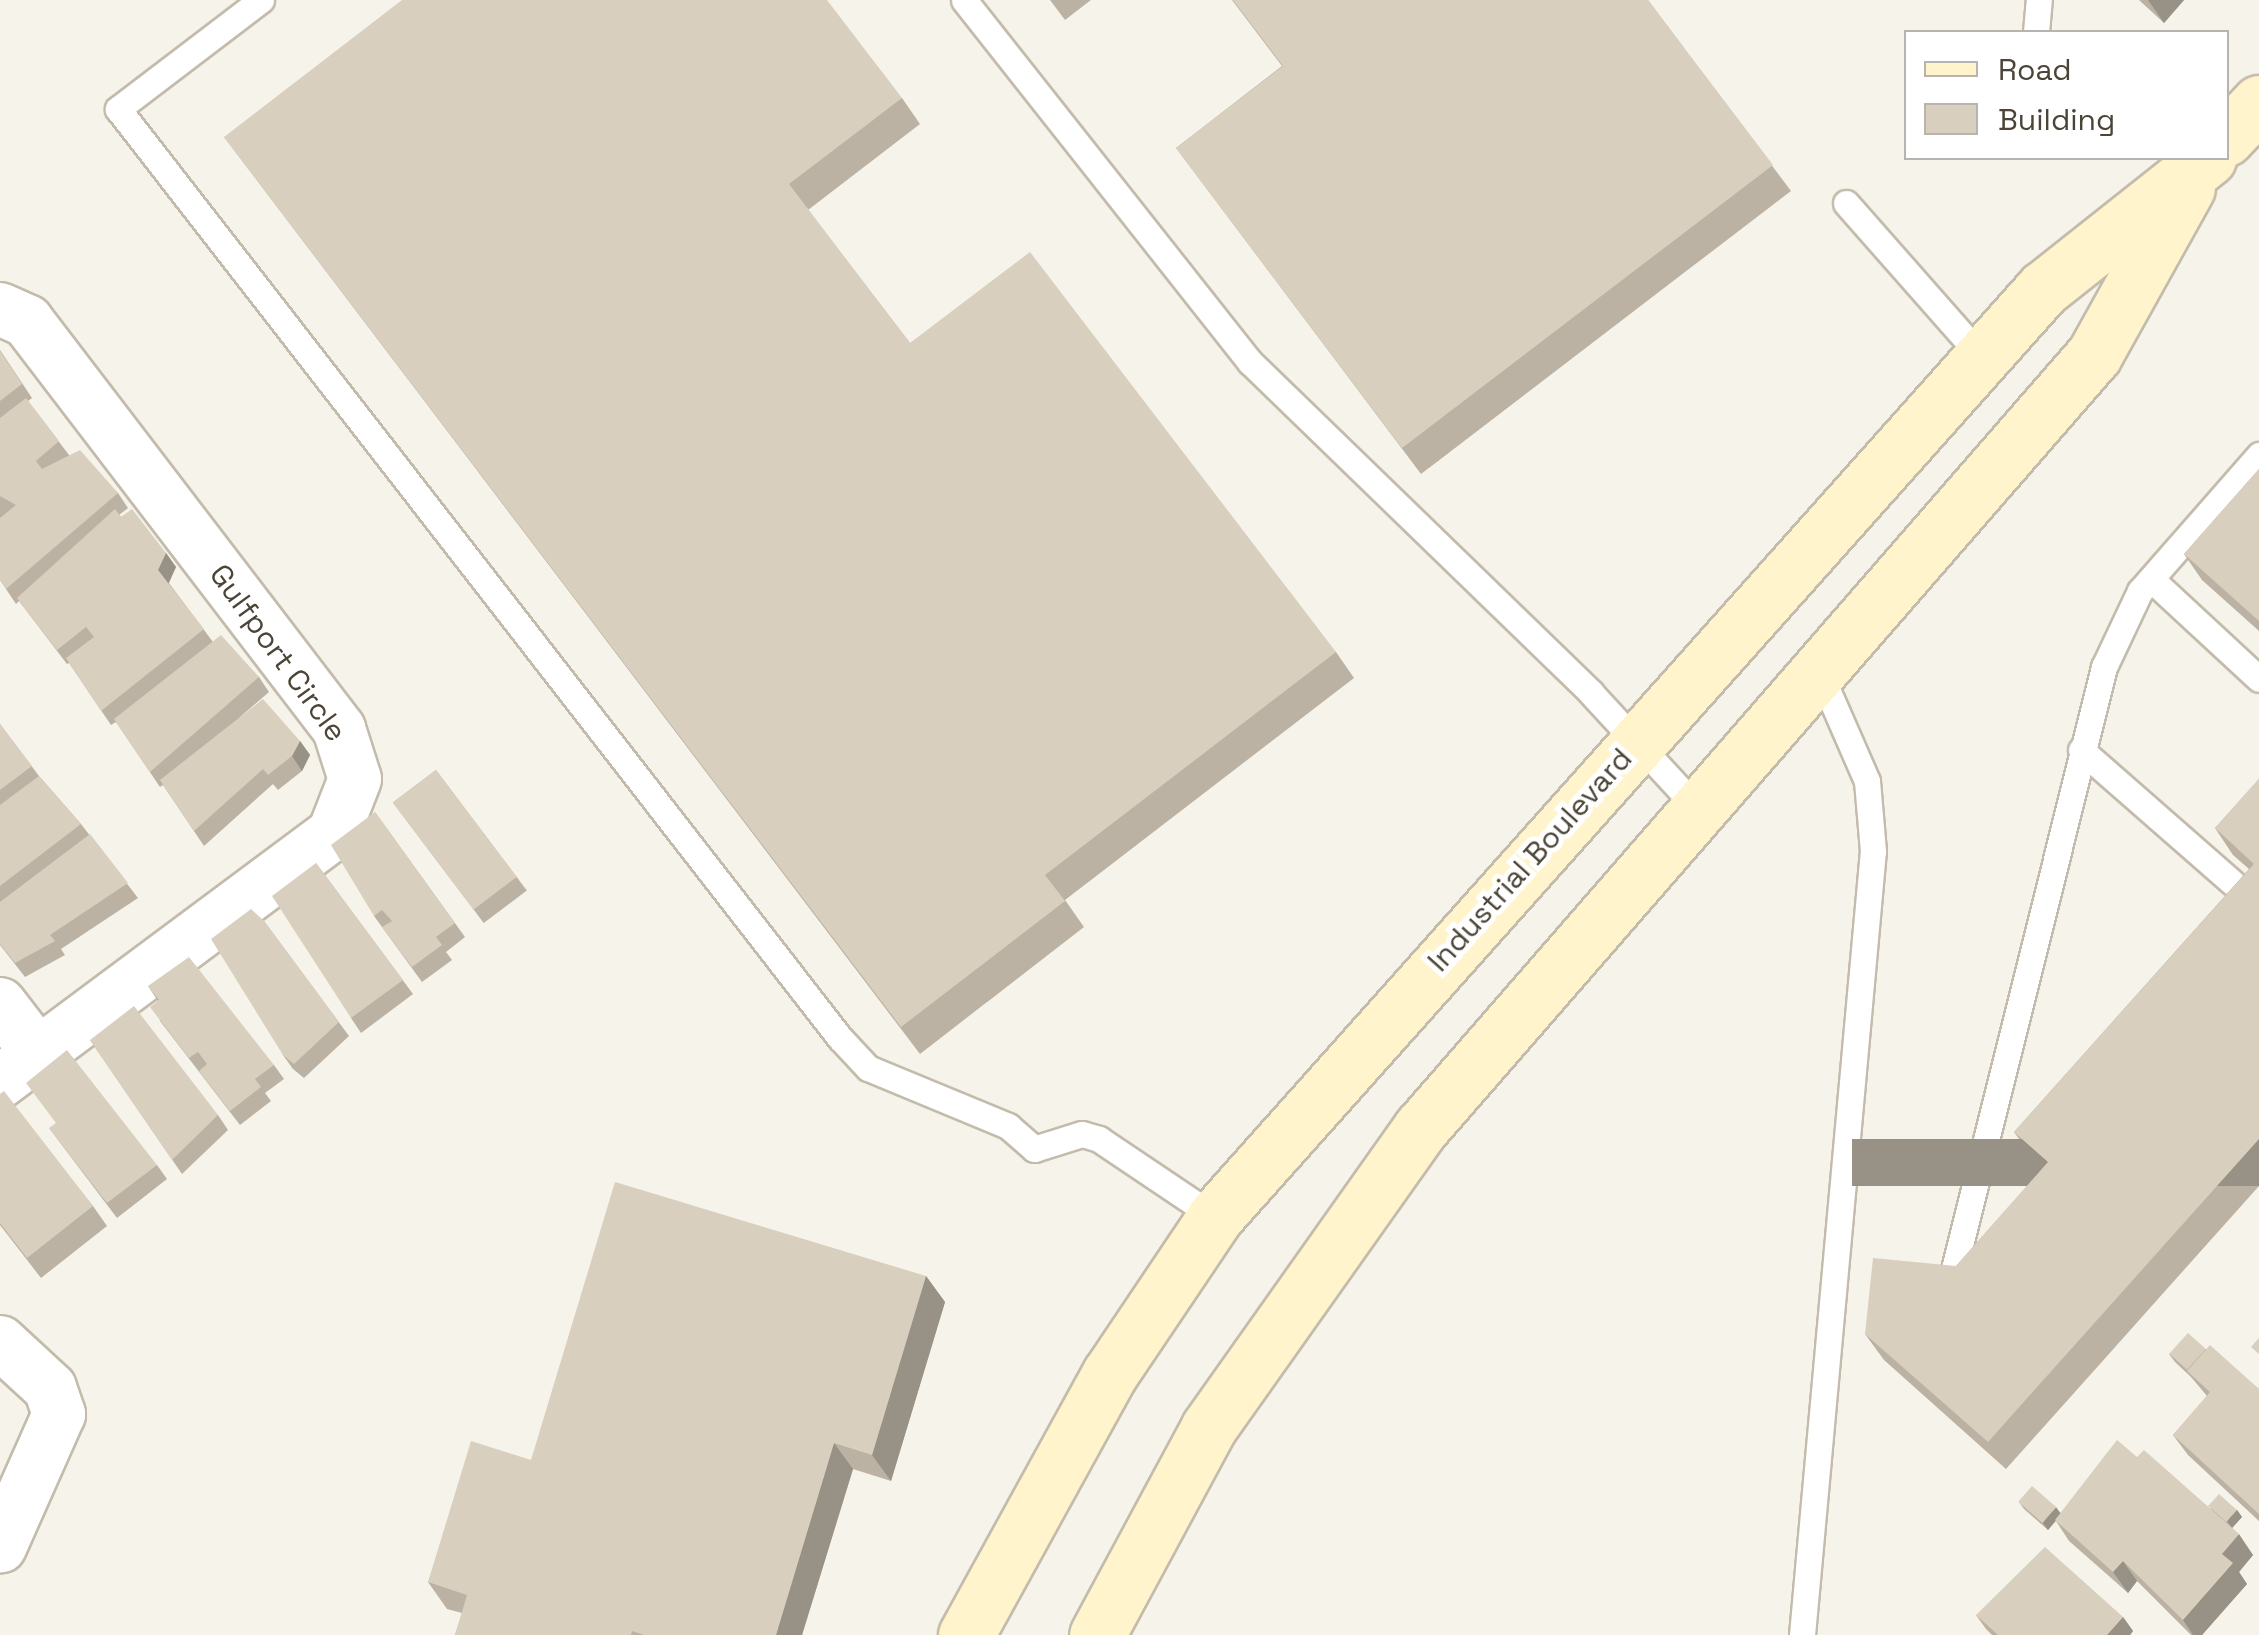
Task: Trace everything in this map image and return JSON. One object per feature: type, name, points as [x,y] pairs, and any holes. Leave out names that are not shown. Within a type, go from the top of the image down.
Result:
[{"type":"main road","name":"Industrial Boulevard","points":[[2229,131],[2259,102]]},
{"type":"main road","name":"Industrial Boulevard","points":[[966,1635],[1110,1374],[1214,1217],[2043,288],[2198,160]]},
{"type":"main road","name":"Industrial Boulevard","points":[[1097,1635],[1209,1428],[1421,1128],[2094,355],[2201,160]]},
{"type":"street","name":"Gulfport Circle","points":[[0,309],[26,321],[339,729],[356,780],[334,832],[18,1068]]},
{"type":"street","points":[[0,1004],[18,1068]]},
{"type":"street","points":[[0,1342],[50,1388],[59,1414],[0,1547]]},
{"type":"lane","points":[[260,0],[118,109],[840,1038],[868,1068],[1008,1126],[1034,1148],[1082,1134],[1099,1138],[1214,1217]]},
{"type":"lane","points":[[964,0],[1250,362],[1636,742],[1698,810]]},
{"type":"lane","points":[[2036,30],[2039,0]]},
{"type":"lane","points":[[1846,203],[1982,356]]},
{"type":"lane","points":[[1954,1273],[2104,667],[2151,579],[2259,455]]},
{"type":"lane","points":[[2151,579],[2259,679]]},
{"type":"lane","points":[[1802,1635],[1874,851],[1867,781],[1819,671]]},
{"type":"lane","points":[[2081,750],[2232,882]]},
{"type":"building","points":[[402,0],[827,0],[902,98],[789,184],[910,343],[1030,252],[1336,652],[1045,875],[1065,901],[901,1027],[224,137]]},
{"type":"building","points":[[1233,0],[1648,0],[1773,165],[1402,448],[1176,148],[1283,66]]},
{"type":"building","points":[[0,351],[22,384],[0,401]]},
{"type":"building","points":[[26,398],[59,441],[36,461],[42,469],[80,450],[118,493],[6,589],[0,580],[0,518],[16,505],[0,496],[0,418]]},
{"type":"building","points":[[2259,469],[2259,621],[2184,554]]},
{"type":"building","points":[[115,509],[121,517],[132,509],[166,553],[158,570],[204,629],[101,711],[66,658],[94,637],[86,627],[57,650],[17,598]]},
{"type":"building","points":[[221,635],[259,677],[150,772],[114,719]]},
{"type":"building","points":[[263,699],[300,741],[292,756],[268,775],[263,769],[194,831],[160,780]]},
{"type":"building","points":[[0,724],[32,766],[0,790]]},
{"type":"building","points":[[436,770],[517,877],[474,910],[393,802]]},
{"type":"building","points":[[39,776],[81,824],[0,886],[0,805]]},
{"type":"building","points":[[2259,779],[2259,1139],[1988,1442],[1865,1334],[1873,1258],[1956,1266],[2048,1162],[2014,1132],[2254,864],[2215,828]]},
{"type":"building","points":[[375,812],[455,923],[436,937],[442,945],[412,967],[382,927],[392,921],[382,910],[374,916],[331,845]]},
{"type":"building","points":[[90,834],[128,883],[50,935],[55,941],[15,963],[0,944],[0,902]]},
{"type":"building","points":[[316,863],[403,980],[351,1018],[272,896]]},
{"type":"building","points":[[251,909],[339,1022],[294,1064],[283,1055],[211,939]]},
{"type":"building","points":[[189,957],[274,1065],[255,1079],[261,1087],[230,1111],[199,1071],[207,1064],[198,1052],[189,1058],[150,1007],[159,1000],[148,986]]},
{"type":"building","points":[[134,1006],[218,1115],[172,1160],[90,1040]]},
{"type":"building","points":[[67,1050],[157,1165],[107,1203],[49,1128],[56,1123],[26,1083]]},
{"type":"building","points":[[4,1091],[93,1206],[27,1258],[0,1223],[0,1094]]},
{"type":"building","points":[[615,1182],[926,1276],[872,1455],[834,1443],[776,1635],[644,1635],[632,1631],[631,1635],[455,1635],[467,1595],[428,1582],[471,1441],[531,1460]]},
{"type":"building","points":[[2188,1333],[2206,1349],[2187,1370],[2169,1354]]},
{"type":"building","points":[[2259,1338],[2259,1354],[2251,1347]]},
{"type":"building","points":[[2210,1345],[2259,1389],[2259,1514],[2173,1435],[2210,1392],[2187,1371]]},
{"type":"building","points":[[2117,1440],[2137,1457],[2144,1450],[2239,1534],[2222,1554],[2233,1563],[2183,1620],[2123,1561],[2113,1572],[2055,1520]]},
{"type":"building","points":[[2032,1486],[2056,1507],[2042,1523],[2018,1502]]},
{"type":"building","points":[[2219,1494],[2237,1510],[2226,1522],[2208,1506]]},
{"type":"building","points":[[2045,1547],[2123,1617],[2107,1635],[1998,1635],[1976,1615]]}]
